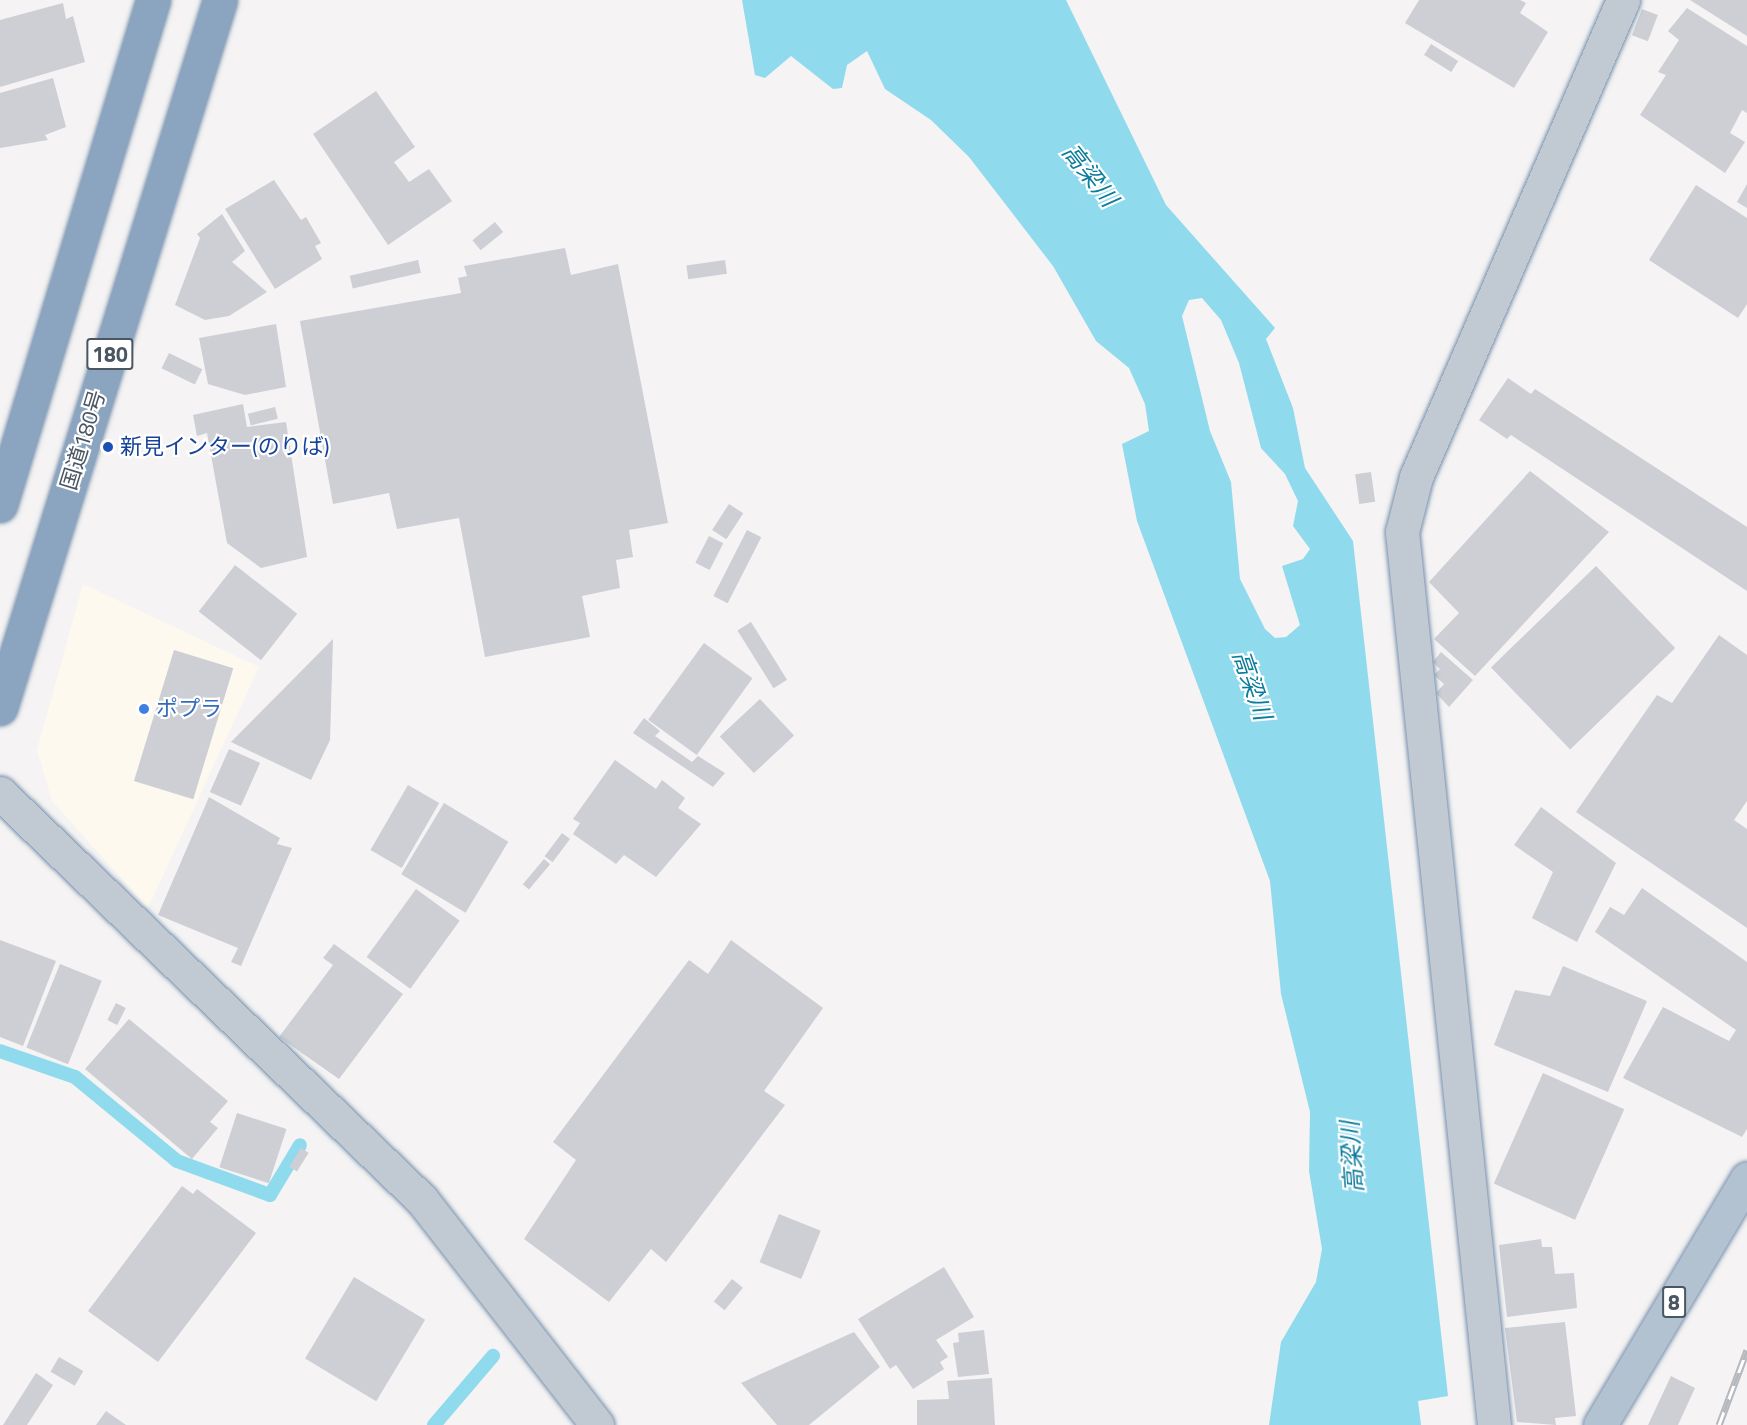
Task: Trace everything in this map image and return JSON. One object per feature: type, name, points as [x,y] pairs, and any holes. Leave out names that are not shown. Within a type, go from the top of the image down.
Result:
[{"type":"highway","name":"180","points":[[0,505],[153,0]]},
{"type":"highway","name":"国道180号","points":[[0,708],[220,0]]},
{"type":"main road","name":"8","points":[[1600,1425],[1747,1178]]},
{"type":"street","points":[[1494,1425],[1402,532],[1416,477],[1623,0]]},
{"type":"street","points":[[0,793],[422,1200],[597,1425]]},
{"type":"shaded area","name":"ポプラ","points":[[83,584],[259,667],[148,908],[52,801],[37,750]]},
{"type":"water","name":"高梁川","points":[[742,0],[1066,0],[1166,205],[1275,328],[1266,339],[1293,408],[1305,468],[1353,541],[1448,1396],[1418,1401],[1421,1425],[1269,1425],[1281,1342],[1316,1282],[1322,1249],[1309,1171],[1310,1112],[1281,994],[1270,881],[1137,521],[1122,444],[1149,431],[1145,404],[1129,368],[1096,341],[1053,266],[969,157],[931,120],[885,89],[867,51],[847,65],[842,88],[833,89],[791,56],[765,78],[755,75]],"holes":[[[1202,298],[1221,320],[1239,363],[1261,448],[1285,474],[1298,501],[1293,526],[1310,549],[1303,559],[1282,566],[1300,625],[1286,637],[1275,638],[1265,629],[1240,579],[1231,482],[1210,431],[1182,316],[1189,300]]]},
{"type":"building","points":[[1419,0],[1520,0],[1526,3],[1520,13],[1548,32],[1514,88],[1405,23]]},
{"type":"building","points":[[1690,0],[1747,0],[1747,36]]},
{"type":"building","points":[[63,3],[66,19],[73,16],[85,62],[0,87],[0,20]]},
{"type":"building","points":[[1687,8],[1747,46],[1747,113],[1742,110],[1730,133],[1745,142],[1725,173],[1640,115],[1666,75],[1658,72],[1679,40],[1668,31]]},
{"type":"building","points":[[1642,9],[1658,15],[1648,41],[1632,35]]},
{"type":"building","points":[[1431,44],[1458,61],[1451,72],[1424,55]]},
{"type":"building","points":[[53,78],[66,127],[45,135],[48,140],[0,148],[0,93]]},
{"type":"building","points":[[376,91],[415,147],[394,162],[409,182],[429,169],[452,201],[388,245],[313,134]]},
{"type":"building","points":[[274,180],[301,220],[306,217],[321,243],[315,246],[322,259],[275,289],[225,209]]},
{"type":"building","points":[[1747,184],[1747,208],[1737,202]]},
{"type":"building","points":[[1696,185],[1747,218],[1747,304],[1738,318],[1649,260]]},
{"type":"building","points":[[222,214],[245,251],[232,262],[267,292],[229,316],[205,320],[175,305],[200,238],[197,234]]},
{"type":"building","points":[[495,222],[503,232],[481,250],[472,240]]},
{"type":"building","points":[[565,248],[571,275],[618,264],[668,523],[629,530],[633,557],[616,560],[620,588],[582,596],[590,637],[485,657],[459,518],[397,529],[389,493],[333,504],[300,321],[461,293],[458,278],[467,276],[464,266]]},
{"type":"building","points":[[418,260],[421,273],[353,288],[350,276]]},
{"type":"building","points":[[725,260],[727,274],[688,279],[686,265]]},
{"type":"building","points":[[276,324],[286,387],[245,395],[208,384],[199,338]]},
{"type":"building","points":[[169,353],[202,369],[195,384],[162,368]]},
{"type":"building","points":[[1508,378],[1531,394],[1535,389],[1747,527],[1747,591],[1511,435],[1507,439],[1479,420]]},
{"type":"building","points":[[243,404],[247,427],[286,422],[307,557],[261,568],[227,543],[207,433],[197,436],[193,415]]},
{"type":"building","points":[[275,407],[278,419],[251,425],[248,414]]},
{"type":"building","points":[[1530,471],[1609,532],[1475,676],[1434,639],[1459,613],[1429,582]]},
{"type":"building","points":[[1371,472],[1375,502],[1359,504],[1355,474]]},
{"type":"building","points":[[729,504],[743,513],[726,539],[712,530]]},
{"type":"building","points":[[747,530],[761,537],[728,603],[713,596]]},
{"type":"building","points":[[709,536],[723,543],[710,570],[695,563]]},
{"type":"building","points":[[235,565],[297,614],[261,660],[199,611]]},
{"type":"building","points":[[1596,566],[1675,648],[1570,749],[1491,667]]},
{"type":"building","points":[[751,622],[787,680],[773,688],[737,630]]},
{"type":"building","points":[[1719,635],[1747,655],[1747,801],[1734,820],[1747,829],[1747,928],[1576,812],[1657,695],[1672,703]]},
{"type":"building","points":[[333,639],[330,740],[311,780],[231,742]]},
{"type":"building","points":[[704,643],[753,678],[697,755],[648,720]]},
{"type":"building","points":[[174,650],[233,668],[193,799],[134,781]]},
{"type":"building","points":[[1441,652],[1473,680],[1449,707],[1436,693],[1444,684],[1434,675],[1440,669],[1433,662]]},
{"type":"building","points":[[760,699],[794,736],[754,773],[720,737]]},
{"type":"building","points":[[644,718],[660,731],[655,736],[692,762],[698,756],[725,773],[713,787],[633,733]]},
{"type":"building","points":[[229,749],[260,763],[241,806],[210,792]]},
{"type":"building","points":[[615,760],[656,789],[662,780],[685,798],[678,808],[701,824],[656,877],[624,855],[616,864],[573,834],[580,823],[573,819]]},
{"type":"building","points":[[408,785],[439,803],[402,868],[370,850]]},
{"type":"building","points":[[209,797],[280,838],[277,844],[292,848],[241,966],[231,962],[238,948],[158,915]]},
{"type":"building","points":[[444,803],[508,842],[466,913],[401,874]]},
{"type":"building","points":[[1541,807],[1616,863],[1577,942],[1532,918],[1553,872],[1514,845]]},
{"type":"building","points":[[562,833],[570,839],[553,862],[545,856]]},
{"type":"building","points":[[544,859],[550,864],[529,889],[523,884]]},
{"type":"building","points":[[1642,888],[1747,962],[1747,1129],[1742,1137],[1623,1078],[1663,1007],[1729,1041],[1736,1030],[1595,932],[1610,907],[1624,915]]},
{"type":"building","points":[[416,889],[460,921],[410,989],[367,957]]},
{"type":"building","points":[[0,940],[56,961],[23,1046],[0,1037]]},
{"type":"building","points":[[731,940],[823,1008],[764,1091],[785,1105],[666,1262],[651,1249],[609,1302],[524,1239],[576,1160],[553,1142],[689,960],[708,974]]},
{"type":"building","points":[[334,944],[403,994],[339,1079],[279,1037],[333,965],[323,958]]},
{"type":"building","points":[[60,964],[102,981],[68,1064],[26,1047]]},
{"type":"building","points":[[1563,966],[1647,1001],[1608,1092],[1494,1045],[1515,990],[1550,996]]},
{"type":"building","points":[[116,1003],[126,1008],[117,1025],[107,1020]]},
{"type":"building","points":[[129,1019],[228,1101],[210,1122],[218,1128],[192,1159],[85,1069]]},
{"type":"building","points":[[1543,1073],[1624,1109],[1575,1220],[1494,1184]]},
{"type":"building","points":[[237,1113],[286,1129],[269,1183],[219,1167]]},
{"type":"building","points":[[301,1148],[309,1153],[297,1171],[289,1167]]},
{"type":"building","points":[[182,1186],[193,1194],[197,1189],[256,1233],[158,1362],[88,1311]]},
{"type":"building","points":[[779,1214],[821,1231],[801,1279],[760,1262]]},
{"type":"building","points":[[1541,1239],[1542,1247],[1552,1247],[1555,1274],[1574,1273],[1577,1308],[1507,1317],[1499,1245]]},
{"type":"building","points":[[944,1267],[974,1317],[936,1340],[948,1357],[940,1362],[944,1369],[913,1389],[896,1365],[890,1369],[858,1319]]},
{"type":"building","points":[[354,1277],[425,1320],[376,1401],[305,1358]]},
{"type":"building","points":[[732,1279],[743,1288],[725,1310],[714,1302]]},
{"type":"building","points":[[1565,1322],[1576,1416],[1555,1418],[1556,1425],[1517,1422],[1505,1328]]},
{"type":"building","points":[[984,1330],[989,1374],[958,1377],[953,1343],[959,1342],[958,1333]]},
{"type":"building","points":[[854,1332],[880,1367],[809,1425],[777,1425],[741,1383]]},
{"type":"building","points":[[59,1357],[83,1371],[75,1386],[50,1372]]},
{"type":"building","points":[[36,1373],[53,1385],[27,1425],[3,1425]]},
{"type":"building","points":[[1671,1376],[1695,1388],[1678,1425],[1648,1425]]},
{"type":"building","points":[[992,1378],[995,1425],[917,1425],[917,1400],[949,1399],[947,1381]]},
{"type":"building","points":[[106,1411],[126,1425],[96,1425]]},
{"type":"waterway","points":[[0,1051],[75,1077],[177,1161],[270,1195],[300,1145]]},
{"type":"waterway","points":[[434,1425],[493,1356]]},
{"type":"railway","points":[[1719,1425],[1747,1350]]},
{"type":"place","name":"新見インター(のりば)","points":[[108,447]]},
{"type":"place","name":"ポプラ","points":[[144,709]]}]
